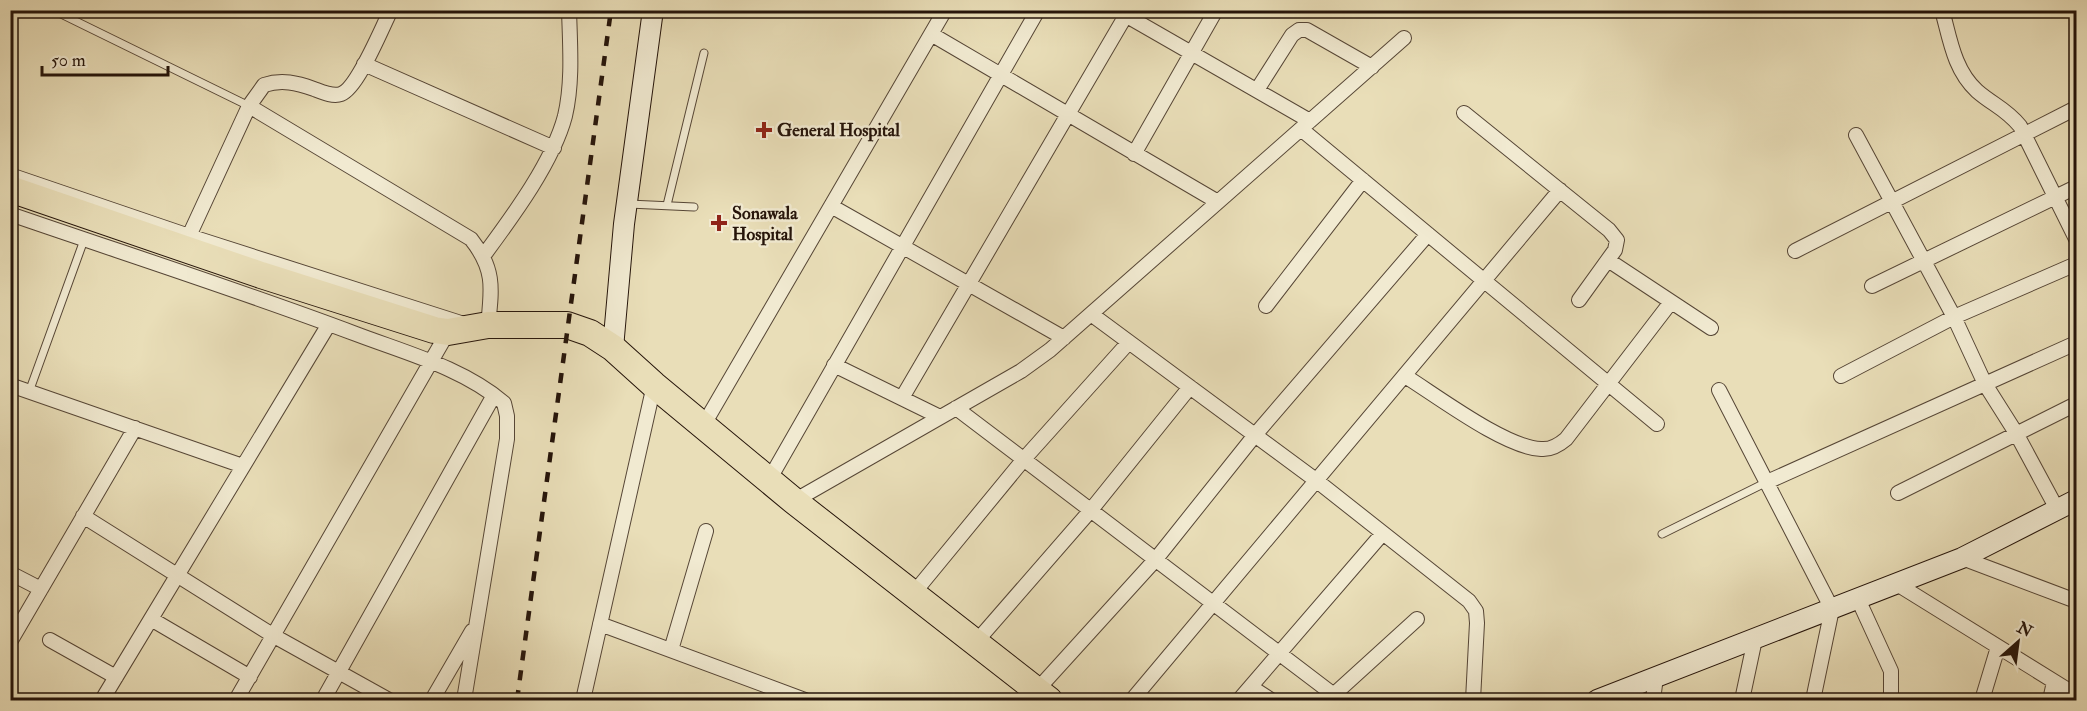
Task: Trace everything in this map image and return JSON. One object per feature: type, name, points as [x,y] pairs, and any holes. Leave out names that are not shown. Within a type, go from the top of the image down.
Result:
[{"type":"highway","points":[[10,189],[261,275],[434,330],[567,325],[590,333],[613,348],[654,386],[794,501],[1043,695]]},
{"type":"street","points":[[189,236],[249,106],[264,85],[275,81],[300,84],[330,94],[342,94],[350,87],[364,64],[391,10]]},
{"type":"street","points":[[484,255],[508,222],[554,148],[565,116],[570,78],[569,14],[556,10]]},
{"type":"street","points":[[613,348],[627,204],[652,10]]},
{"type":"street","points":[[703,426],[945,10]]},
{"type":"street","points":[[769,480],[1038,10]]},
{"type":"street","points":[[1134,154],[1216,10]]},
{"type":"street","points":[[902,398],[1068,115],[1124,12],[1257,90],[1305,125],[1363,180],[1657,424]]},
{"type":"street","points":[[1943,16],[1956,63],[1968,82],[2008,111],[2024,135],[2076,239]]},
{"type":"street","points":[[1257,90],[1292,35],[1299,30],[1307,30],[1372,67]]},
{"type":"street","points":[[932,34],[1218,202]]},
{"type":"street","points":[[794,501],[1021,371],[1064,338],[1404,38]]},
{"type":"street","points":[[364,64],[554,148]]},
{"type":"street","points":[[236,700],[432,362],[469,328],[492,289],[484,255],[471,239],[249,106]]},
{"type":"street","points":[[1795,251],[2076,108]]},
{"type":"street","points":[[1464,113],[1609,230],[1617,240],[1615,250],[1578,300]]},
{"type":"street","points":[[1856,135],[1954,317],[1985,384],[2016,434],[2057,509]]},
{"type":"street","points":[[10,174],[189,236],[469,328]]},
{"type":"street","points":[[1266,306],[1363,180]]},
{"type":"street","points":[[1872,286],[2076,186]]},
{"type":"street","points":[[1132,700],[1560,190]]},
{"type":"street","points":[[831,206],[1064,338]]},
{"type":"street","points":[[10,214],[432,362],[494,395],[504,404],[507,416],[507,439],[464,700]]},
{"type":"street","points":[[1043,695],[1255,435],[1428,234]]},
{"type":"street","points":[[1608,260],[1711,328]]},
{"type":"street","points":[[1841,376],[1954,317],[2076,264]]},
{"type":"street","points":[[1405,376],[1505,438],[1525,447],[1543,450],[1557,446],[1566,439],[1671,302]]},
{"type":"street","points":[[1091,314],[1317,481],[1469,601],[1476,611],[1473,700]]},
{"type":"street","points":[[102,700],[329,324]]},
{"type":"street","points":[[913,594],[1024,459],[1129,342]]},
{"type":"street","points":[[1767,482],[2076,342]]},
{"type":"street","points":[[834,365],[940,417]]},
{"type":"street","points":[[10,385],[243,466]]},
{"type":"street","points":[[583,700],[654,386]]},
{"type":"street","points":[[976,642],[1091,510],[1190,387]]},
{"type":"street","points":[[1719,390],[1832,609],[1813,700]]},
{"type":"street","points":[[323,700],[341,673],[494,395]]},
{"type":"street","points":[[1898,493],[2076,404]]},
{"type":"street","points":[[956,408],[1214,603],[1330,698],[1417,619]]},
{"type":"street","points":[[10,642],[135,428]]},
{"type":"street","points":[[1596,700],[1962,558],[2076,500]]},
{"type":"street","points":[[83,516],[274,636],[389,700]]},
{"type":"street","points":[[670,650],[706,531]]},
{"type":"street","points":[[1239,700],[1383,533]]},
{"type":"street","points":[[1962,558],[2076,601]]},
{"type":"street","points":[[10,573],[41,589]]},
{"type":"street","points":[[1897,584],[2076,696]]},
{"type":"street","points":[[1858,598],[1891,671],[1891,700]]},
{"type":"street","points":[[151,619],[250,677]]},
{"type":"street","points":[[432,700],[477,624]]},
{"type":"street","points":[[600,624],[805,700]]},
{"type":"street","points":[[1742,700],[1755,639]]},
{"type":"street","points":[[50,640],[116,677]]},
{"type":"street","points":[[1982,700],[1998,647]]},
{"type":"street","points":[[1653,700],[1656,677]]},
{"type":"street","points":[[2050,700],[2054,682]]},
{"type":"street","points":[[1251,687],[1271,700]]},
{"type":"lane","points":[[52,10],[249,106]]},
{"type":"lane","points":[[667,206],[704,53]]},
{"type":"lane","points":[[627,204],[694,207]]},
{"type":"lane","points":[[29,392],[84,240]]},
{"type":"lane","points":[[1662,534],[1767,482]]},
{"type":"railway","points":[[517,700],[611,10]]},
{"type":"place","name":"General Hospital","points":[[764,130]]},
{"type":"place","name":"Sonawala Hospital","points":[[719,223]]}]
